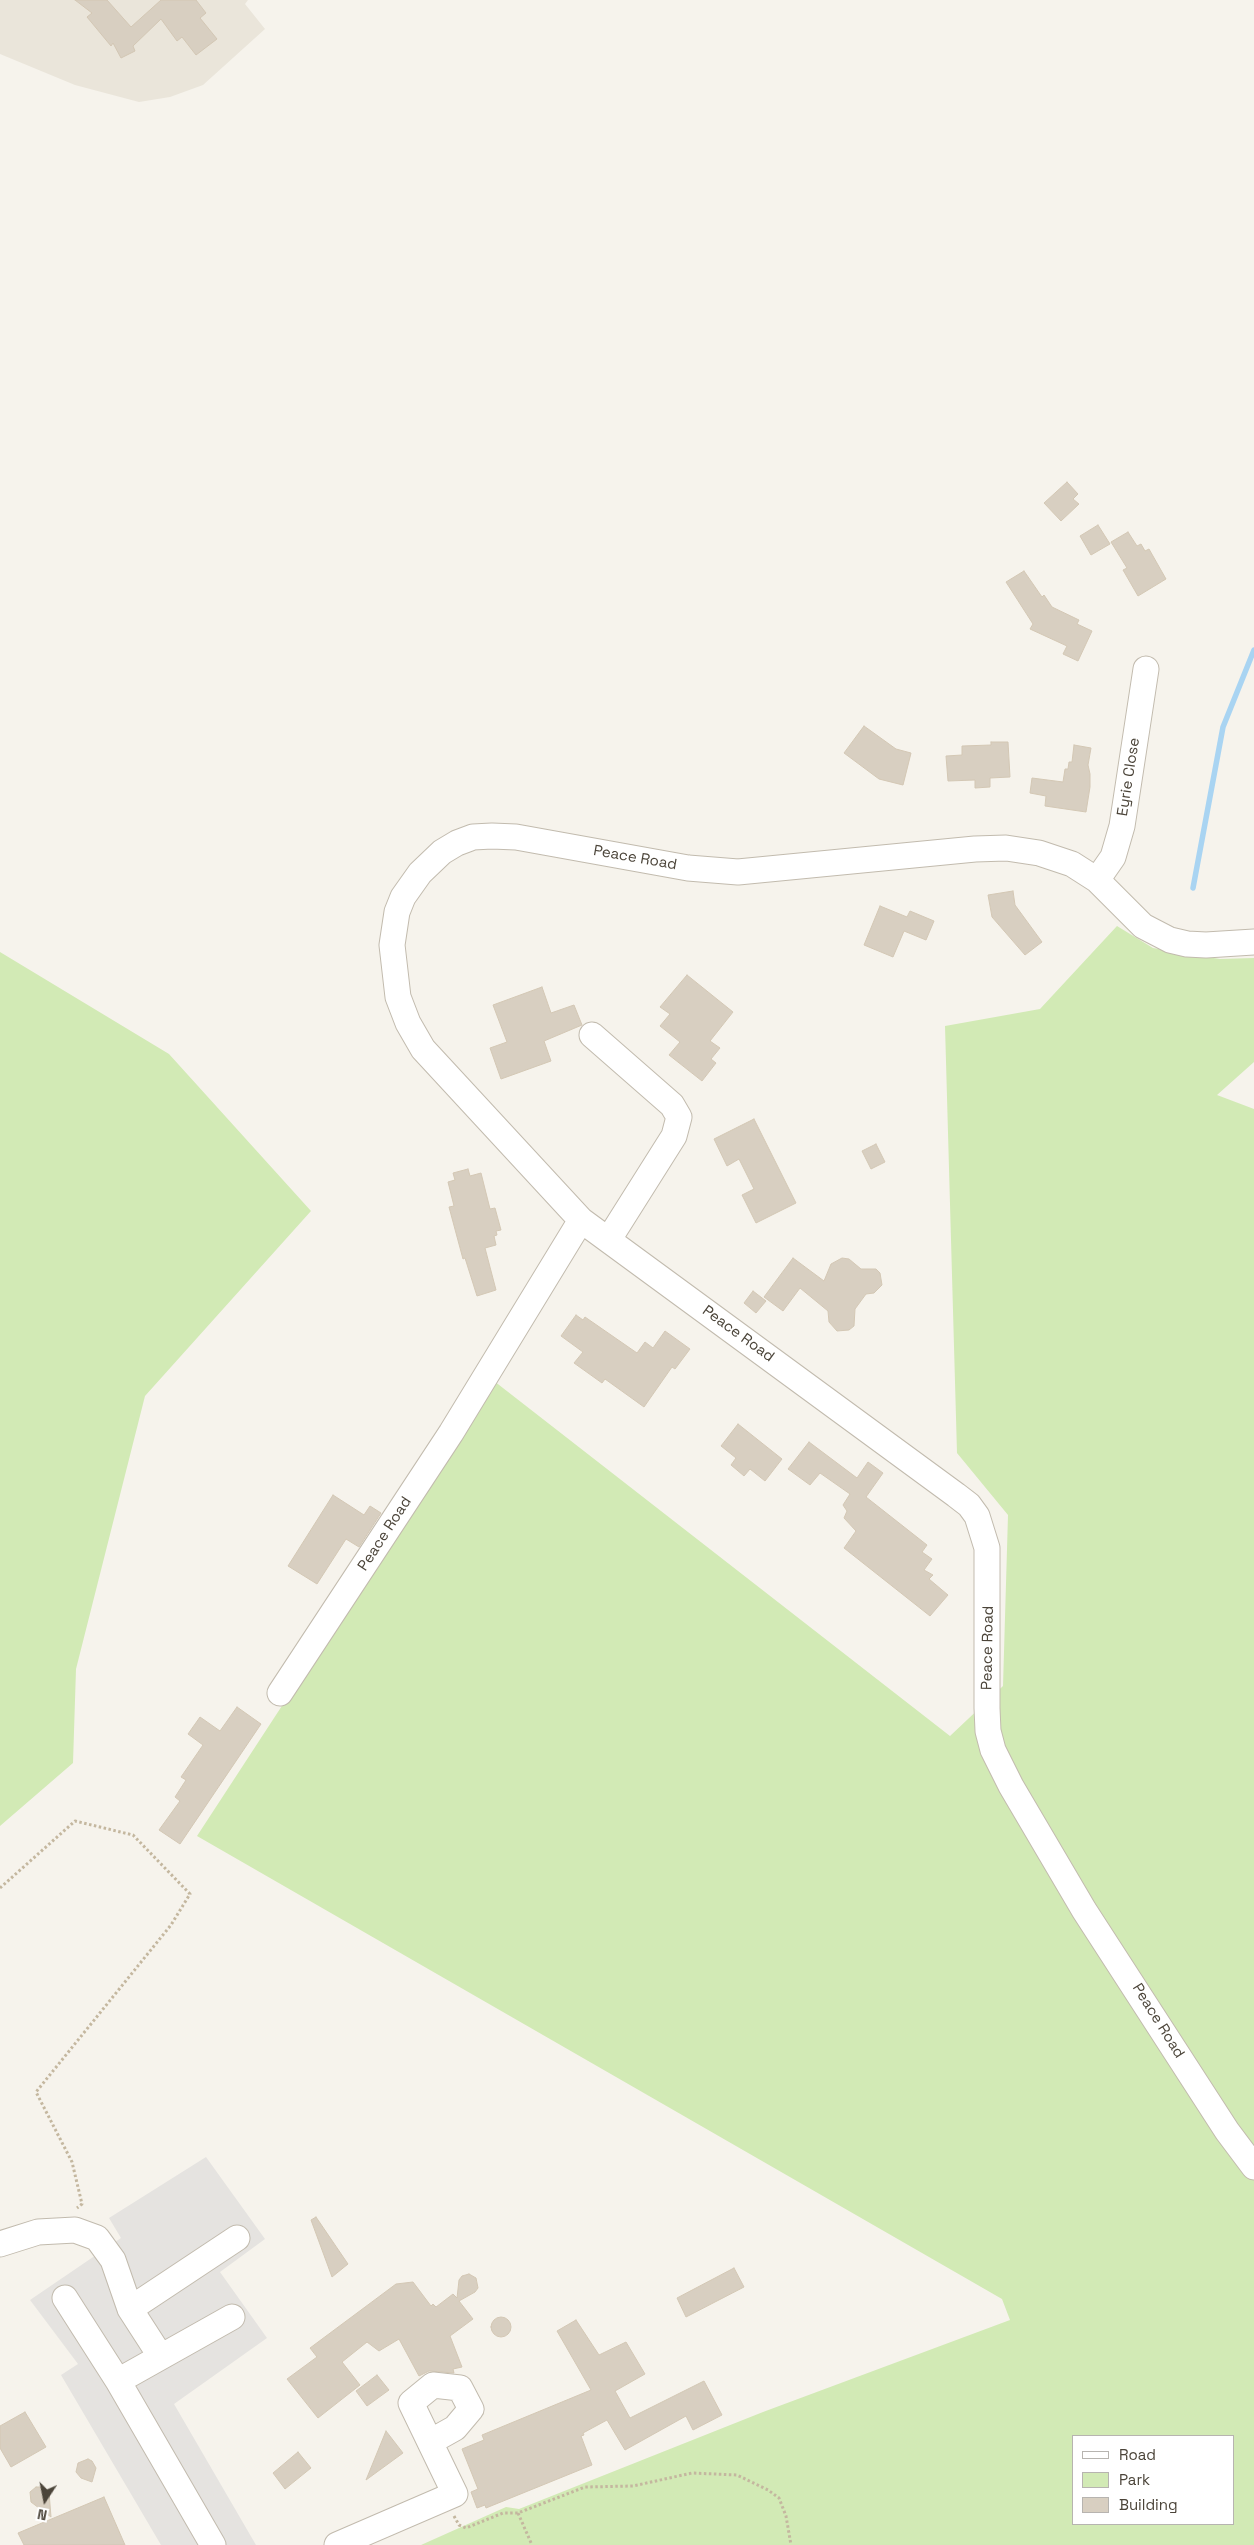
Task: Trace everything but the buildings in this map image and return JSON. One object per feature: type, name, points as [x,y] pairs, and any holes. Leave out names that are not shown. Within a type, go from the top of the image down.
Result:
[{"type":"street","name":"Eyrie Close","points":[[1096,880],[1113,857],[1122,826],[1146,669]]},
{"type":"street","name":"Peace Road","points":[[1254,942],[1206,945],[1187,944],[1170,940],[1143,926],[1130,916],[1096,880],[1072,864],[1039,853],[1006,848],[975,848],[738,872],[688,868],[516,837],[473,837],[442,852],[420,873],[403,897],[397,912],[392,945],[398,997],[408,1024],[423,1049],[581,1220],[956,1495],[969,1505],[977,1516],[988,1548],[987,1708],[988,1731],[993,1750],[1011,1786],[1084,1910],[1228,2131],[1254,2167]]},
{"type":"street","points":[[592,1035],[672,1105],[679,1117],[674,1136],[609,1239]]},
{"type":"street","name":"Peace Road","points":[[280,1693],[451,1433],[581,1220]]},
{"type":"street","points":[[0,2244],[38,2232],[75,2230],[97,2238],[113,2260],[130,2309],[161,2357]]},
{"type":"street","points":[[130,2309],[237,2238]]},
{"type":"street","points":[[65,2298],[118,2381],[213,2545]]},
{"type":"street","points":[[118,2381],[232,2317]]},
{"type":"street","points":[[337,2545],[455,2494],[430,2442]]},
{"type":"path","points":[[0,1888],[75,1821],[133,1835],[190,1894],[171,1925],[36,2092],[72,2162],[82,2204],[75,2209]]},
{"type":"path","points":[[462,2527],[470,2527],[503,2513],[518,2513],[585,2488],[633,2486],[692,2474],[737,2475],[768,2490],[779,2498],[786,2516],[792,2545]]},
{"type":"path","points":[[518,2513],[532,2545]]},
{"type":"shaded area","points":[[0,0],[248,0],[245,4],[265,29],[203,85],[170,97],[139,102],[75,85],[0,54]]},
{"type":"shaded area","points":[[206,2157],[265,2239],[220,2272],[267,2338],[174,2404],[256,2545],[161,2545],[61,2375],[78,2364],[30,2300],[121,2238],[109,2218]]},
{"type":"green space","points":[[1117,926],[1153,948],[1220,959],[1254,958],[1254,1062],[1217,1095],[1254,1109],[1254,2545],[421,2545],[506,2507],[519,2509],[763,2412],[1010,2320],[1002,2299],[197,1836],[494,1381],[950,1736],[1003,1686],[1008,1515],[957,1453],[945,1026],[1040,1009]]},
{"type":"green space","points":[[0,952],[169,1054],[311,1211],[145,1396],[76,1669],[73,1763],[0,1826]]},
{"type":"waterway","points":[[1193,888],[1223,727],[1254,650]]}]
